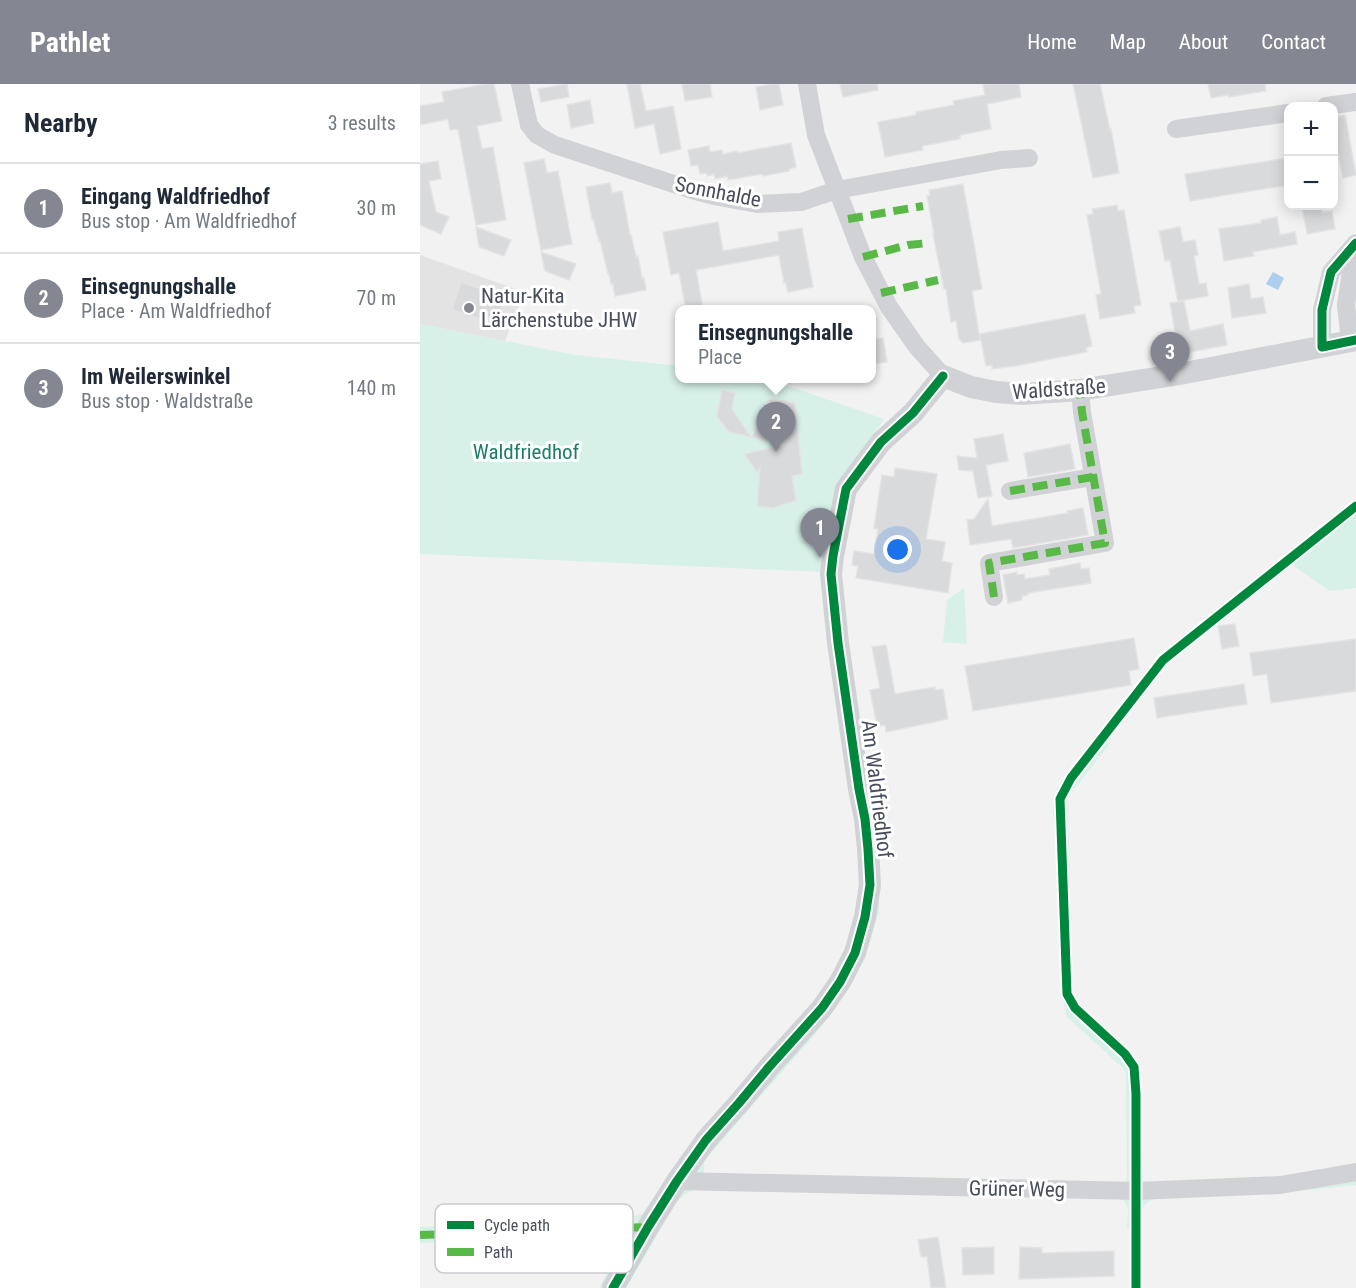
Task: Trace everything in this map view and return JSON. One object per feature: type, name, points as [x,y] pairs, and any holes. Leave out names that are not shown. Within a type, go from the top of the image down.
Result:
[{"type":"street","name":"Sonnhalde","points":[[520,84],[529,125],[537,135],[555,145],[692,190],[757,204],[801,202],[837,190],[1001,160],[1029,158]]},
{"type":"street","name":"Waldstraße","points":[[807,84],[816,135],[855,239],[881,293],[917,347],[943,376],[971,387],[996,392],[1022,394],[1080,390],[1180,374],[1353,340]]},
{"type":"street","points":[[1338,104],[1356,102]]},
{"type":"street","points":[[1176,129],[1284,114]]},
{"type":"street","points":[[1353,340],[1346,304],[1356,246]]},
{"type":"street","points":[[1322,346],[1322,310],[1331,272],[1356,246]]},
{"type":"street","name":"Am Waldfriedhof","points":[[633,1253],[677,1181],[706,1140],[822,1008],[840,982],[855,953],[866,917],[870,885],[868,849],[838,643],[831,574],[833,556],[846,489],[881,442],[913,413],[943,376]]},
{"type":"street","points":[[994,597],[989,563],[1105,543],[1080,390]]},
{"type":"street","points":[[1010,491],[1094,477]]},
{"type":"street","name":"Grüner Weg","points":[[677,1181],[1137,1191],[1280,1185],[1356,1172]]},
{"type":"street","name":"Am Waldfriedhof","points":[[613,1288],[622,1273]]},
{"type":"shaded area","name":"Natur-Kita Lärchenstube JHW","points":[[420,255],[524,292],[505,341],[420,324]]},
{"type":"green space","name":"Waldfriedhof","points":[[420,324],[575,355],[675,365],[675,383],[780,383],[884,419],[835,492],[822,572],[420,554]]},
{"type":"green space","points":[[1356,499],[1356,588],[1330,591],[1282,558]]},
{"type":"green space","points":[[964,588],[967,644],[943,642],[947,600]]},
{"type":"green space","points":[[1111,742],[1068,797],[1072,991],[1090,1018],[1139,1061],[1143,1180],[1146,1186],[1292,1177],[1356,1165],[1356,1185],[1309,1190],[1158,1197],[1142,1208],[1142,1228],[1127,1229],[1128,1209],[1124,1200],[1119,1199],[693,1190],[676,1203],[626,1288],[599,1288],[607,1273],[633,1273],[633,1217],[642,1214],[684,1158],[830,982],[847,943],[879,853],[879,911],[871,939],[854,979],[822,1026],[704,1161],[704,1174],[1123,1184],[1127,1180],[1125,1070],[1067,1017],[1060,968],[1058,875],[1053,809],[1057,788],[1089,745]]},
{"type":"green space","points":[[435,1226],[435,1243],[420,1243],[420,1227]]},
{"type":"water","points":[[1273,272],[1284,278],[1278,290],[1266,284]]},
{"type":"building","points":[[494,84],[502,121],[477,126],[482,149],[493,147],[506,220],[476,225],[458,129],[450,130],[448,119],[420,125],[420,106],[444,102],[442,92]]},
{"type":"building","points":[[567,84],[569,97],[541,102],[538,89]]},
{"type":"building","points":[[627,84],[640,84],[646,111],[673,106],[681,149],[660,154],[654,124],[635,128]]},
{"type":"building","points":[[682,84],[710,84],[712,97],[685,101]]},
{"type":"building","points":[[779,84],[783,105],[760,110],[756,87]]},
{"type":"building","points":[[840,84],[877,84],[878,90],[843,97]]},
{"type":"building","points":[[983,84],[1019,84],[1021,97],[987,104],[991,129],[960,135],[960,139],[922,146],[923,150],[885,157],[878,122],[916,115],[916,112],[954,105],[953,101],[985,95]]},
{"type":"building","points":[[1073,84],[1100,84],[1119,173],[1093,178]]},
{"type":"building","points":[[1208,84],[1265,84],[1266,91],[1211,98]]},
{"type":"building","points":[[590,100],[594,123],[571,128],[567,105]]},
{"type":"building","points":[[1345,115],[1356,175],[1343,178],[1338,150],[1338,116]]},
{"type":"building","points":[[791,143],[796,167],[789,171],[763,176],[762,174],[728,180],[727,176],[715,179],[714,174],[707,176],[707,173],[700,174],[698,165],[691,166],[688,150],[709,146],[710,152],[722,150],[723,154],[737,151],[738,153]]},
{"type":"building","points":[[544,159],[547,173],[558,171],[572,244],[541,250],[524,163]]},
{"type":"building","points":[[1284,159],[1284,186],[1190,201],[1185,174]]},
{"type":"building","points":[[438,161],[441,179],[429,181],[436,212],[449,217],[441,234],[420,225],[420,164]]},
{"type":"building","points":[[610,183],[612,193],[622,191],[630,235],[636,257],[638,256],[646,290],[615,296],[592,219],[586,187]]},
{"type":"building","points":[[963,184],[982,289],[972,291],[979,334],[1085,314],[1092,346],[1086,348],[1087,352],[992,369],[992,365],[986,366],[980,335],[980,340],[963,343],[959,339],[956,321],[951,322],[927,196],[930,195],[929,190]]},
{"type":"building","points":[[1117,205],[1118,211],[1124,210],[1141,305],[1134,306],[1135,313],[1100,319],[1096,295],[1101,294],[1087,215],[1093,214],[1092,209]]},
{"type":"building","points":[[1303,210],[1322,210],[1322,213],[1332,211],[1335,229],[1307,234]]},
{"type":"building","points":[[1277,217],[1280,235],[1295,232],[1297,244],[1253,252],[1254,256],[1224,261],[1219,229],[1261,223],[1261,220]]},
{"type":"building","points":[[718,222],[723,251],[779,241],[778,232],[802,228],[813,287],[788,292],[779,255],[696,270],[702,305],[685,305],[679,273],[671,275],[663,232]]},
{"type":"building","points":[[476,227],[511,240],[504,256],[479,247]]},
{"type":"building","points":[[1180,227],[1183,242],[1195,240],[1198,255],[1194,256],[1199,284],[1206,283],[1208,296],[1179,301],[1184,301],[1190,331],[1223,324],[1227,345],[1179,354],[1170,303],[1178,302],[1170,260],[1165,261],[1159,231]]},
{"type":"building","points":[[541,252],[576,264],[569,280],[545,271]]},
{"type":"building","points":[[461,282],[505,297],[497,320],[482,315],[481,319],[452,310]]},
{"type":"building","points":[[1249,284],[1251,299],[1263,297],[1266,313],[1232,318],[1228,288]]},
{"type":"building","points":[[883,338],[887,362],[876,363],[876,339]]},
{"type":"building","points":[[722,390],[735,393],[732,409],[751,437],[729,432],[718,418]]},
{"type":"building","points":[[770,399],[795,403],[802,474],[792,476],[796,501],[772,508],[757,506],[760,468],[757,472],[744,454],[784,445],[752,437]]},
{"type":"building","points":[[1003,434],[1008,461],[986,465],[992,496],[978,498],[973,471],[959,470],[957,456],[977,458],[974,439]]},
{"type":"building","points":[[1070,444],[1075,469],[1028,477],[1024,453]]},
{"type":"building","points":[[895,468],[937,474],[926,539],[945,542],[942,561],[952,563],[948,593],[856,578],[858,566],[852,565],[854,551],[874,554],[878,529],[874,528],[882,475],[894,477]]},
{"type":"building","points":[[988,499],[992,526],[1068,513],[1067,511],[1083,508],[1088,535],[1013,548],[1011,539],[970,545],[967,520],[974,519]]},
{"type":"building","points":[[1080,563],[1081,569],[1089,568],[1091,583],[1028,593],[1022,596],[1022,600],[1008,603],[1003,575],[1017,572],[1017,575],[1024,574],[1025,579],[1050,575],[1049,569]]},
{"type":"building","points":[[1235,624],[1239,646],[1222,649],[1218,626]]},
{"type":"building","points":[[1134,638],[1139,669],[1129,671],[1131,685],[973,711],[965,666]]},
{"type":"building","points":[[1356,639],[1356,691],[1271,703],[1267,674],[1253,676],[1250,653]]},
{"type":"building","points":[[886,645],[895,694],[935,687],[935,690],[943,689],[948,719],[886,732],[885,725],[877,726],[870,690],[880,688],[872,647]]},
{"type":"building","points":[[1244,684],[1247,704],[1157,718],[1154,698]]},
{"type":"building","points":[[938,1237],[946,1288],[931,1288],[927,1257],[921,1257],[918,1240]]},
{"type":"building","points":[[994,1247],[994,1274],[963,1275],[962,1248]]},
{"type":"building","points":[[1020,1247],[1042,1248],[1042,1253],[1114,1251],[1114,1276],[1019,1279]]},
{"type":"marked path","points":[[848,219],[923,206]]},
{"type":"marked path","points":[[863,257],[908,245],[929,243]]},
{"type":"marked path","points":[[881,293],[938,280]]},
{"type":"marked path","points":[[994,597],[989,563],[1105,543],[1080,390]]},
{"type":"marked path","points":[[1010,491],[1093,477]]},
{"type":"marked path","points":[[633,1228],[648,1227]]},
{"type":"marked path","points":[[420,1235],[435,1234]]},
{"type":"cycle path","points":[[1356,243],[1331,272],[1322,310],[1322,347],[1356,340]]},
{"type":"cycle path","points":[[633,1253],[677,1181],[706,1140],[822,1008],[840,982],[855,953],[865,917],[870,885],[865,819],[838,643],[831,574],[833,556],[846,489],[881,442],[913,413],[943,376]]},
{"type":"cycle path","points":[[1136,1288],[1134,1067],[1125,1054],[1075,1008],[1067,994],[1060,799],[1071,778],[1163,660],[1356,506]]},
{"type":"cycle path","points":[[613,1288],[622,1273]]},
{"type":"place","name":"Natur-Kita Lärchenstube JHW","points":[[469,308]]},
{"type":"place","name":"Im Weilerswinkel","points":[[1170,382]]},
{"type":"place","name":"Einsegnungshalle","points":[[776,452]]},
{"type":"place","name":"Eingang Waldfriedhof","points":[[820,558]]}]
